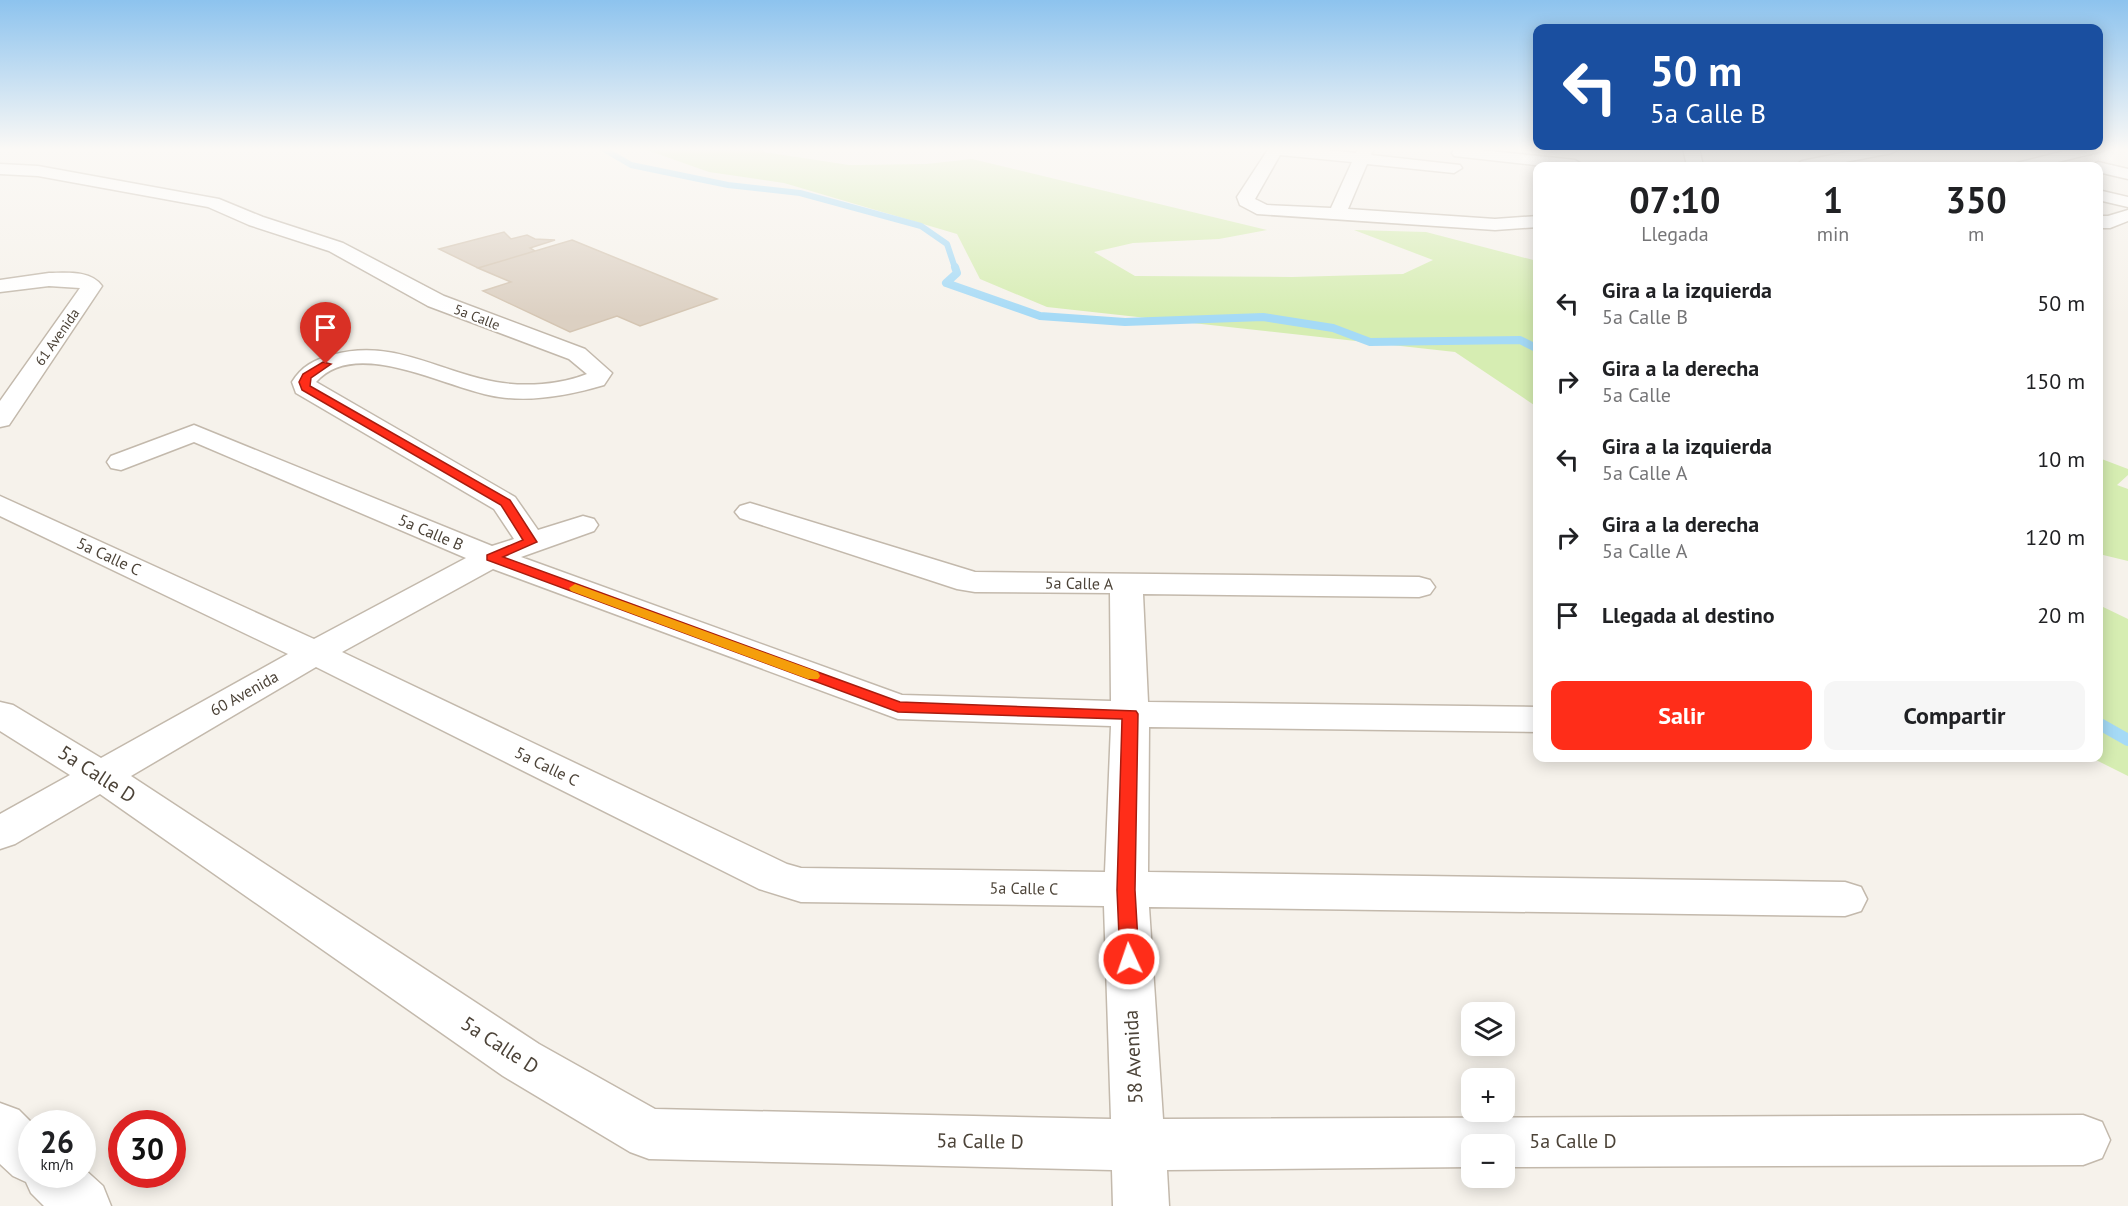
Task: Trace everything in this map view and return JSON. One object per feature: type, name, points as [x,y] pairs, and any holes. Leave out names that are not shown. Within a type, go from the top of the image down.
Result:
[{"type":"street","name":"5a Calle","points":[[216,204],[256,221],[326,243],[436,301],[577,354],[600,375],[595,380],[578,385],[526,391],[498,390],[377,355],[336,360],[307,376],[304,382],[305,388],[505,503],[531,542]]},
{"type":"street","points":[[1252,204],[1263,210],[1509,225],[1533,222]]},
{"type":"street","points":[[1337,214],[1341,204]]},
{"type":"street","points":[[2103,222],[2110,222],[2128,215]]},
{"type":"street","name":"61 Avenida","points":[[0,286],[58,279],[84,280],[92,286],[0,419]]},
{"type":"street","name":"5a Calle B","points":[[121,462],[194,433],[491,557],[898,707],[1130,714],[1533,720]]},
{"type":"street","name":"5a Calle C","points":[[0,505],[315,653],[774,877],[801,885],[1845,900]]},
{"type":"street","name":"5a Calle A","points":[[750,512],[957,579],[1126,584],[1419,587]]},
{"type":"street","points":[[491,557],[583,525]]},
{"type":"street","name":"60 Avenida","points":[[0,833],[315,653],[491,557]]},
{"type":"street","name":"58 Avenida","points":[[1126,584],[1130,714],[1126,890],[1141,1206]]},
{"type":"street","name":"5a Calle D","points":[[0,714],[100,775],[521,1060],[649,1134],[1137,1145],[1240,1142],[2084,1140]]},
{"type":"street","points":[[0,1128],[18,1145]]},
{"type":"street","points":[[64,1188],[83,1206]]},
{"type":"green space","points":[[856,204],[1160,204],[1267,230],[1219,239],[1133,243],[1094,252],[1135,276],[1292,277],[1403,274],[1433,260],[1354,230],[1426,232],[1533,260],[1533,404],[1455,352],[1047,307],[980,279],[957,234]]},
{"type":"green space","points":[[2103,460],[2128,469],[2128,475],[2117,485],[2128,489],[2128,561],[2103,555]]},
{"type":"green space","points":[[2103,607],[2128,619],[2128,776],[2100,762],[2103,762]]},
{"type":"building","points":[[504,232],[511,239],[527,235],[535,239],[555,240],[530,248],[535,251],[478,268],[439,249]]},
{"type":"building","points":[[572,240],[717,299],[640,326],[617,316],[570,332],[483,291],[511,282],[478,268]]},
{"type":"waterway","points":[[841,204],[921,226],[947,244],[955,268]]},
{"type":"waterway","points":[[955,267],[957,273],[946,283],[1040,316],[1125,322],[1263,317],[1333,328],[1370,342],[1520,340],[1533,346]]},
{"type":"waterway","points":[[2103,726],[2128,740]]},
{"type":"slow traffic","points":[[575,588],[813,676]]},
{"type":"route","points":[[326,364],[307,376],[304,382],[305,388],[505,503],[522,525],[531,542],[491,557],[898,707],[1130,714],[1126,890],[1129,959]]}]
